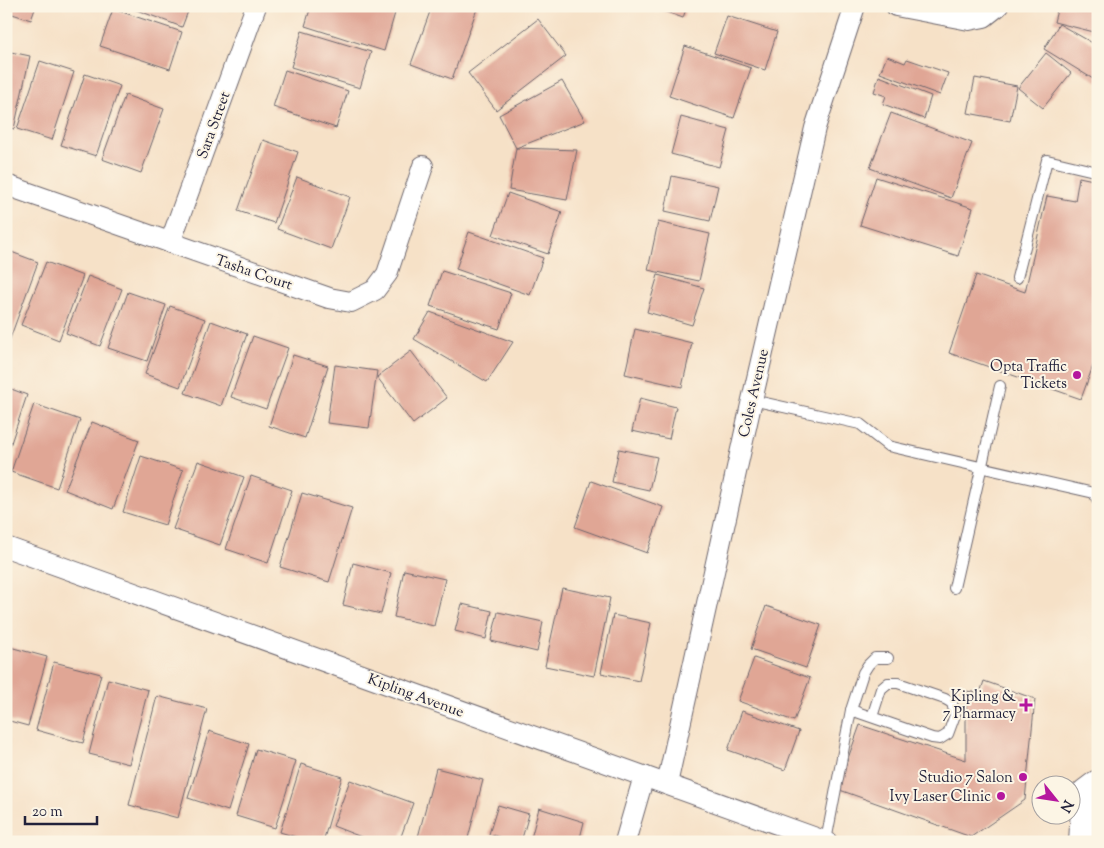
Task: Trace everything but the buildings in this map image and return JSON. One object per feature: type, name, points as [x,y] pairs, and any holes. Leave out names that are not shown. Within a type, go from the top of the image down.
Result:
[{"type":"main road","points":[[1083,842],[1086,793],[1098,784]]},
{"type":"street","name":"Sara Street","points":[[170,243],[256,6]]},
{"type":"street","name":"Coles Avenue","points":[[667,784],[752,400],[815,128],[855,6]]},
{"type":"street","points":[[896,6],[969,20],[984,17],[998,6]]},
{"type":"street","name":"Tasha Court","points":[[6,185],[329,298],[352,302],[375,290],[387,274],[423,166]]},
{"type":"street","name":"Kipling Avenue","points":[[6,547],[826,842]]},
{"type":"street","points":[[625,842],[644,776]]},
{"type":"lane","points":[[1017,278],[1047,160],[1098,172]]},
{"type":"lane","points":[[954,588],[1000,386]]},
{"type":"lane","points":[[752,400],[860,424],[888,446],[1096,495]]},
{"type":"lane","points":[[826,842],[851,710],[868,665],[874,658],[888,658]]},
{"type":"lane","points":[[851,710],[932,738],[940,739],[948,734],[955,715],[952,704],[944,699],[898,683],[888,683],[881,689],[872,717]]},
{"type":"place","name":"Opta Traffic Tickets","points":[[1077,375]]},
{"type":"place","name":"Kipling & 7 Pharmacy","points":[[1026,705]]},
{"type":"place","name":"Studio 7 Salon","points":[[1023,777]]},
{"type":"place","name":"Ivy Laser Clinic","points":[[1001,796]]}]
